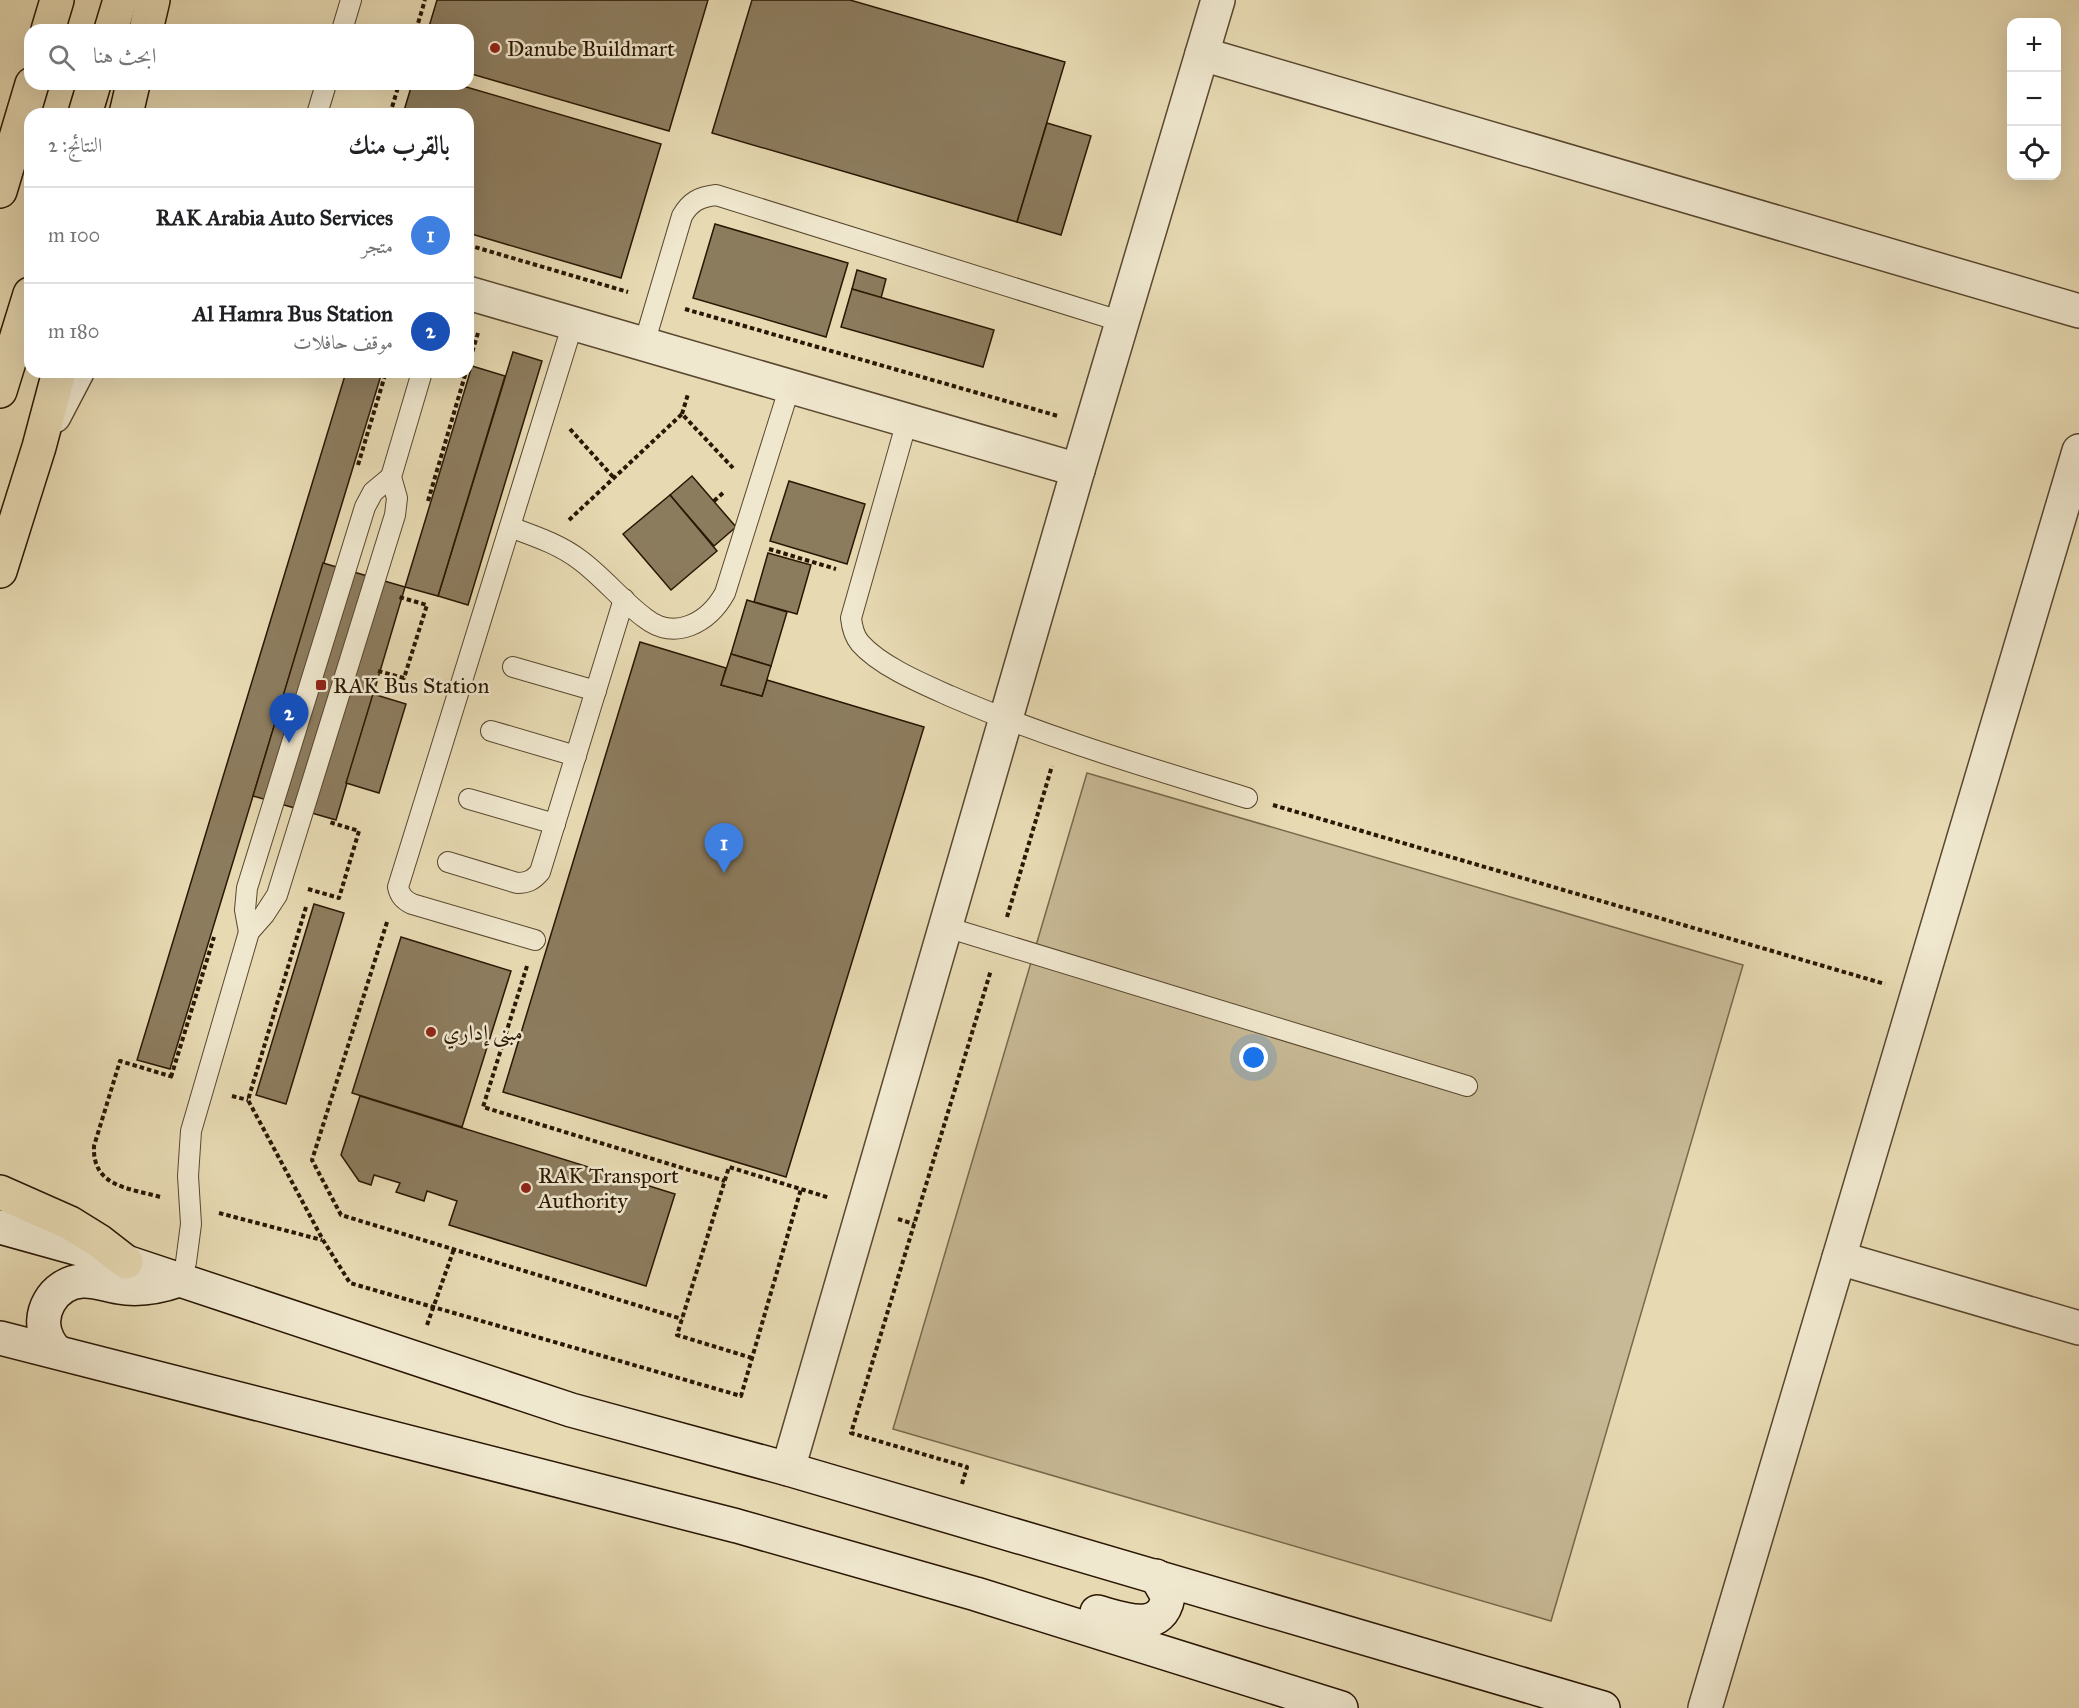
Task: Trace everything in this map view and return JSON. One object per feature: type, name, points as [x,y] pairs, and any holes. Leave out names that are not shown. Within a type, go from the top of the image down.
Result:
[{"type":"main road","points":[[50,24],[57,0]]},
{"type":"main road","points":[[113,24],[120,0]]},
{"type":"main road","points":[[147,24],[153,0]]},
{"type":"main road","points":[[25,108],[30,90]]},
{"type":"main road","points":[[87,108],[92,90]]},
{"type":"main road","points":[[127,108],[132,90]]},
{"type":"main road","points":[[0,191],[24,111]]},
{"type":"main road","points":[[0,391],[24,313]]},
{"type":"main road","points":[[0,571],[39,447],[57,378]]},
{"type":"main road","points":[[0,1192],[70,1223],[126,1262]]},
{"type":"street","points":[[788,1468],[1078,470],[1218,0]]},
{"type":"street","points":[[1202,54],[2079,311]]},
{"type":"street","points":[[474,295],[1078,470]]},
{"type":"street","points":[[39,447],[74,378]]},
{"type":"street","points":[[1705,1708],[2079,451]]},
{"type":"street","points":[[0,1227],[181,1279],[571,1410],[788,1468],[1603,1708]]},
{"type":"street","points":[[1839,1258],[2079,1328]]},
{"type":"street","points":[[56,1351],[48,1340],[44,1328],[44,1314],[57,1291],[68,1284],[81,1281],[137,1289],[159,1286],[181,1279]]},
{"type":"street","points":[[2,1343],[56,1351],[667,1507],[976,1594],[1341,1708]]},
{"type":"street","points":[[976,1594],[994,1591],[1031,1592],[1127,1620],[1147,1622],[1159,1617],[1166,1609],[1168,1597],[1156,1576]]},
{"type":"lane","points":[[344,24],[351,0]]},
{"type":"lane","points":[[319,108],[324,90]]},
{"type":"lane","points":[[644,344],[682,216],[687,207],[695,201],[705,196],[716,195],[1123,321]]},
{"type":"lane","points":[[535,940],[412,904],[405,901],[398,887],[573,323]]},
{"type":"lane","points":[[181,1279],[186,1262],[191,1224],[188,1176],[191,1131],[249,932],[277,895],[395,515],[397,498],[392,477],[420,378]]},
{"type":"lane","points":[[510,527],[548,541],[579,558],[646,620],[661,626],[676,628],[692,626],[706,618],[717,607],[725,593],[790,386]]},
{"type":"lane","points":[[907,421],[851,618],[861,644],[887,664],[907,675],[1006,719],[1060,739],[1247,798]]},
{"type":"lane","points":[[249,932],[245,899],[249,880],[365,507],[373,492],[392,477]]},
{"type":"lane","points":[[448,862],[525,883],[534,879],[540,872],[624,599]]},
{"type":"lane","points":[[513,667],[596,691]]},
{"type":"lane","points":[[491,731],[576,756]]},
{"type":"lane","points":[[469,799],[555,824]]},
{"type":"lane","points":[[946,927],[1467,1086]]},
{"type":"path","points":[[418,24],[425,0]]},
{"type":"path","points":[[392,108],[397,90]]},
{"type":"path","points":[[474,247],[1092,426]]},
{"type":"path","points":[[426,508],[465,378]]},
{"type":"path","points":[[547,404],[614,478]]},
{"type":"path","points":[[548,541],[682,414],[757,492]]},
{"type":"path","points":[[742,541],[864,577]]},
{"type":"path","points":[[396,608],[402,586]]},
{"type":"path","points":[[374,681],[380,660]]},
{"type":"path","points":[[953,1516],[967,1467],[851,1433],[1060,739]]},
{"type":"path","points":[[1247,798],[1917,994]]},
{"type":"path","points":[[328,834],[334,812]]},
{"type":"path","points":[[311,891],[315,879]]},
{"type":"path","points":[[398,887],[312,1160],[341,1215],[682,1319]]},
{"type":"path","points":[[308,902],[248,1100],[323,1240],[350,1283],[741,1396],[801,1189]]},
{"type":"path","points":[[535,940],[483,1107],[725,1181]]},
{"type":"path","points":[[752,1358],[677,1335],[729,1167],[914,1224]]},
{"type":"path","points":[[416,1358],[454,1249]]},
{"type":"shaded area","points":[[1087,773],[1743,965],[1551,1621],[893,1429]]},
{"type":"building","points":[[437,0],[708,0],[669,131],[474,75],[474,24],[430,24]]},
{"type":"building","points":[[752,0],[850,0],[1065,62],[1017,222],[712,133]]},
{"type":"building","points":[[474,89],[661,144],[621,278],[474,235],[474,108],[405,108],[410,90]]},
{"type":"building","points":[[1047,123],[1091,136],[1061,235],[1017,222]]},
{"type":"building","points":[[715,224],[848,263],[826,337],[693,298]]},
{"type":"building","points":[[857,270],[886,279],[881,298],[852,289]]},
{"type":"building","points":[[852,289],[994,330],[983,367],[841,327]]},
{"type":"building","points":[[513,352],[542,361],[468,605],[438,596]]},
{"type":"building","points":[[474,367],[505,376],[438,596],[405,587],[468,378],[474,378]]},
{"type":"building","points":[[344,378],[380,378],[170,1069],[137,1060]]},
{"type":"building","points":[[692,476],[736,527],[714,546],[670,495]]},
{"type":"building","points":[[789,481],[865,504],[847,564],[770,541]]},
{"type":"building","points":[[670,495],[717,551],[671,590],[623,534]]},
{"type":"building","points":[[768,553],[811,565],[797,614],[754,602]]},
{"type":"building","points":[[323,563],[405,587],[336,820],[253,796]]},
{"type":"building","points":[[747,600],[787,612],[771,666],[731,654]]},
{"type":"building","points":[[640,642],[726,668],[721,685],[762,696],[767,680],[924,727],[786,1177],[503,1092]]},
{"type":"building","points":[[731,654],[771,666],[762,696],[721,685]]},
{"type":"building","points":[[373,694],[406,704],[379,793],[346,783]]},
{"type":"building","points":[[314,904],[344,913],[286,1104],[256,1095]]},
{"type":"building","name":"مبنى إداري","points":[[401,937],[511,971],[462,1127],[352,1093]]},
{"type":"building","name":"RAK Transport Authority","points":[[360,1096],[675,1194],[646,1286],[449,1225],[457,1201],[427,1191],[424,1201],[396,1192],[400,1183],[374,1175],[371,1185],[359,1181],[341,1155]]},
{"type":"place","name":"Danube Buildmart","points":[[495,48]]},
{"type":"place","name":"RAK Bus Station","points":[[321,685]]},
{"type":"place","name":"Al Hamra Bus Station","points":[[289,743]]},
{"type":"place","name":"RAK Arabia Auto Services","points":[[724,873]]},
{"type":"place","name":"مبنى إداري","points":[[431,1032]]},
{"type":"place","name":"RAK Transport Authority","points":[[526,1188]]}]
